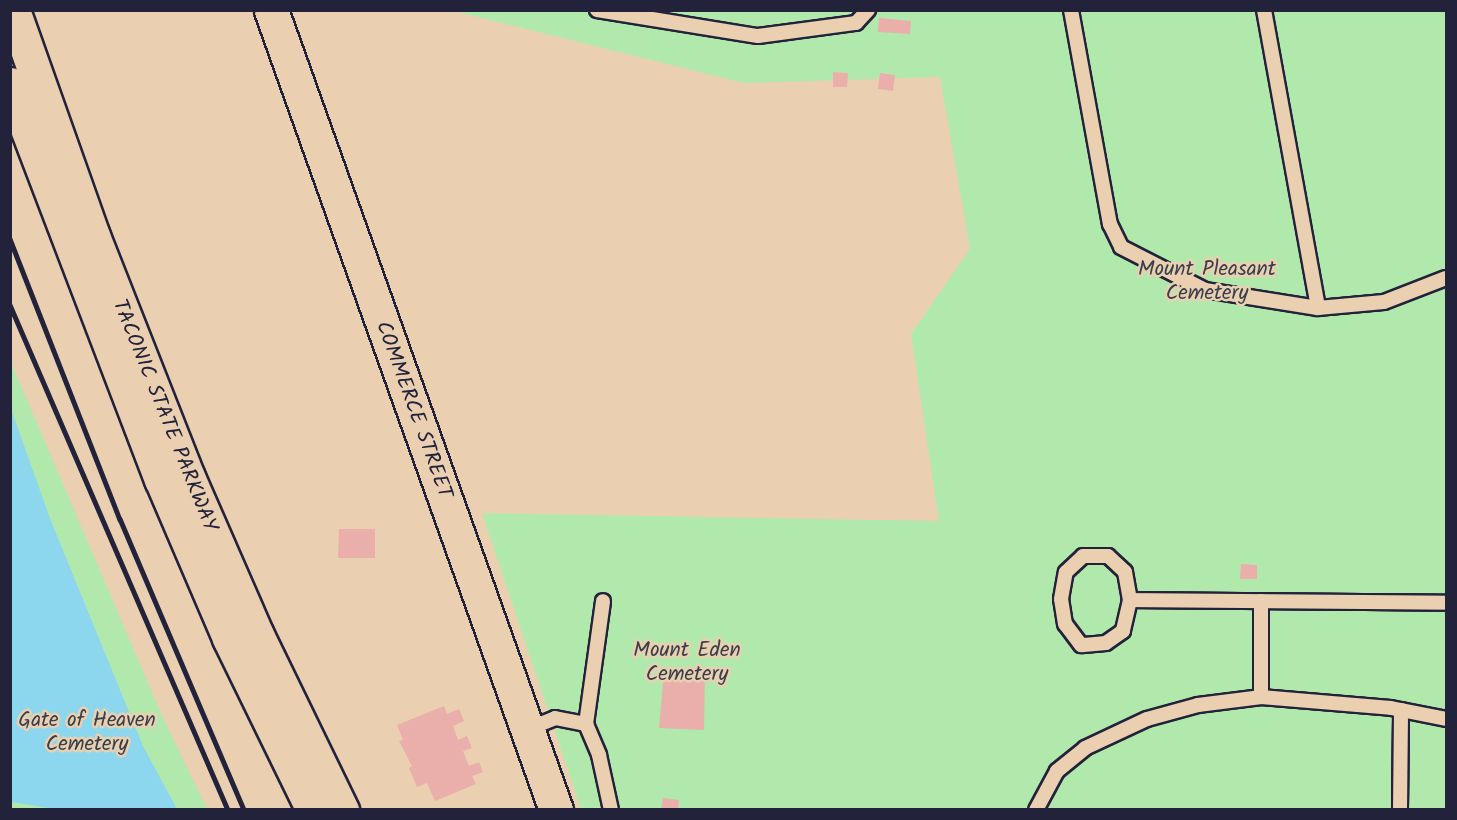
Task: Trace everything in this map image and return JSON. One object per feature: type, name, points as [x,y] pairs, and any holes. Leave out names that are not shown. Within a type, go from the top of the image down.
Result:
[{"type":"main road","name":"TACONIC STATE PARKWAY","points":[[13,10],[97,246],[188,477],[257,635],[342,810]]},
{"type":"main road","name":"COMMERCE STREET","points":[[271,10],[556,810]]},
{"type":"main road","name":"TACONIC STATE PARKWAY","points":[[10,84],[165,489],[229,638],[314,810]]},
{"type":"lane","points":[[597,10],[758,36],[856,23],[868,10]]},
{"type":"lane","points":[[1071,10],[1110,225],[1121,248],[1205,290],[1318,308],[1384,302],[1446,278]]},
{"type":"lane","points":[[1264,10],[1318,308]]},
{"type":"lane","points":[[1083,556],[1108,556],[1125,572],[1130,600],[1123,632],[1106,643],[1082,645],[1065,624],[1061,599],[1066,572],[1083,556]]},
{"type":"lane","points":[[1130,600],[1446,603]]},
{"type":"lane","points":[[603,601],[586,724],[599,755],[611,810]]},
{"type":"lane","points":[[1261,601],[1262,697]]},
{"type":"lane","points":[[1036,810],[1058,771],[1085,748],[1147,719],[1198,705],[1262,697],[1401,710],[1446,719]]},
{"type":"lane","points":[[1400,810],[1401,710]]},
{"type":"lane","points":[[528,729],[555,718],[586,724]]},
{"type":"green space","points":[[453,11],[1446,11],[1446,809],[581,809],[482,513],[939,521],[911,334],[970,249],[940,77],[744,83]]},
{"type":"green space","name":"Gate of Heaven Cemetery","points":[[10,360],[163,718],[207,809],[11,809]]},
{"type":"water","name":"Gate of Heaven Cemetery","points":[[11,409],[51,521],[143,746],[177,809],[61,810],[11,802]]},
{"type":"building","points":[[879,18],[911,21],[910,34],[878,32]]},
{"type":"building","points":[[833,72],[848,73],[847,87],[833,87]]},
{"type":"building","points":[[880,73],[895,75],[893,91],[878,89]]},
{"type":"building","points":[[339,529],[375,529],[375,558],[338,558]]},
{"type":"building","points":[[1241,564],[1257,565],[1257,579],[1240,579]]},
{"type":"building","points":[[664,672],[705,673],[704,730],[659,728]]},
{"type":"building","points":[[444,706],[447,714],[459,709],[464,721],[453,726],[458,740],[467,736],[472,748],[463,751],[469,766],[479,762],[483,772],[472,776],[476,784],[435,801],[427,783],[417,787],[409,768],[412,766],[399,741],[403,740],[397,725]]},
{"type":"building","points":[[663,798],[679,800],[678,810],[661,810]]},
{"type":"railway","points":[[10,239],[120,519],[244,810]]},
{"type":"railway","points":[[10,305],[228,810]]},
{"type":"park label","name":"Mount Pleasant Cemetery","points":[[1207,282]]},
{"type":"park label","name":"Mount Eden Cemetery","points":[[687,663]]}]
